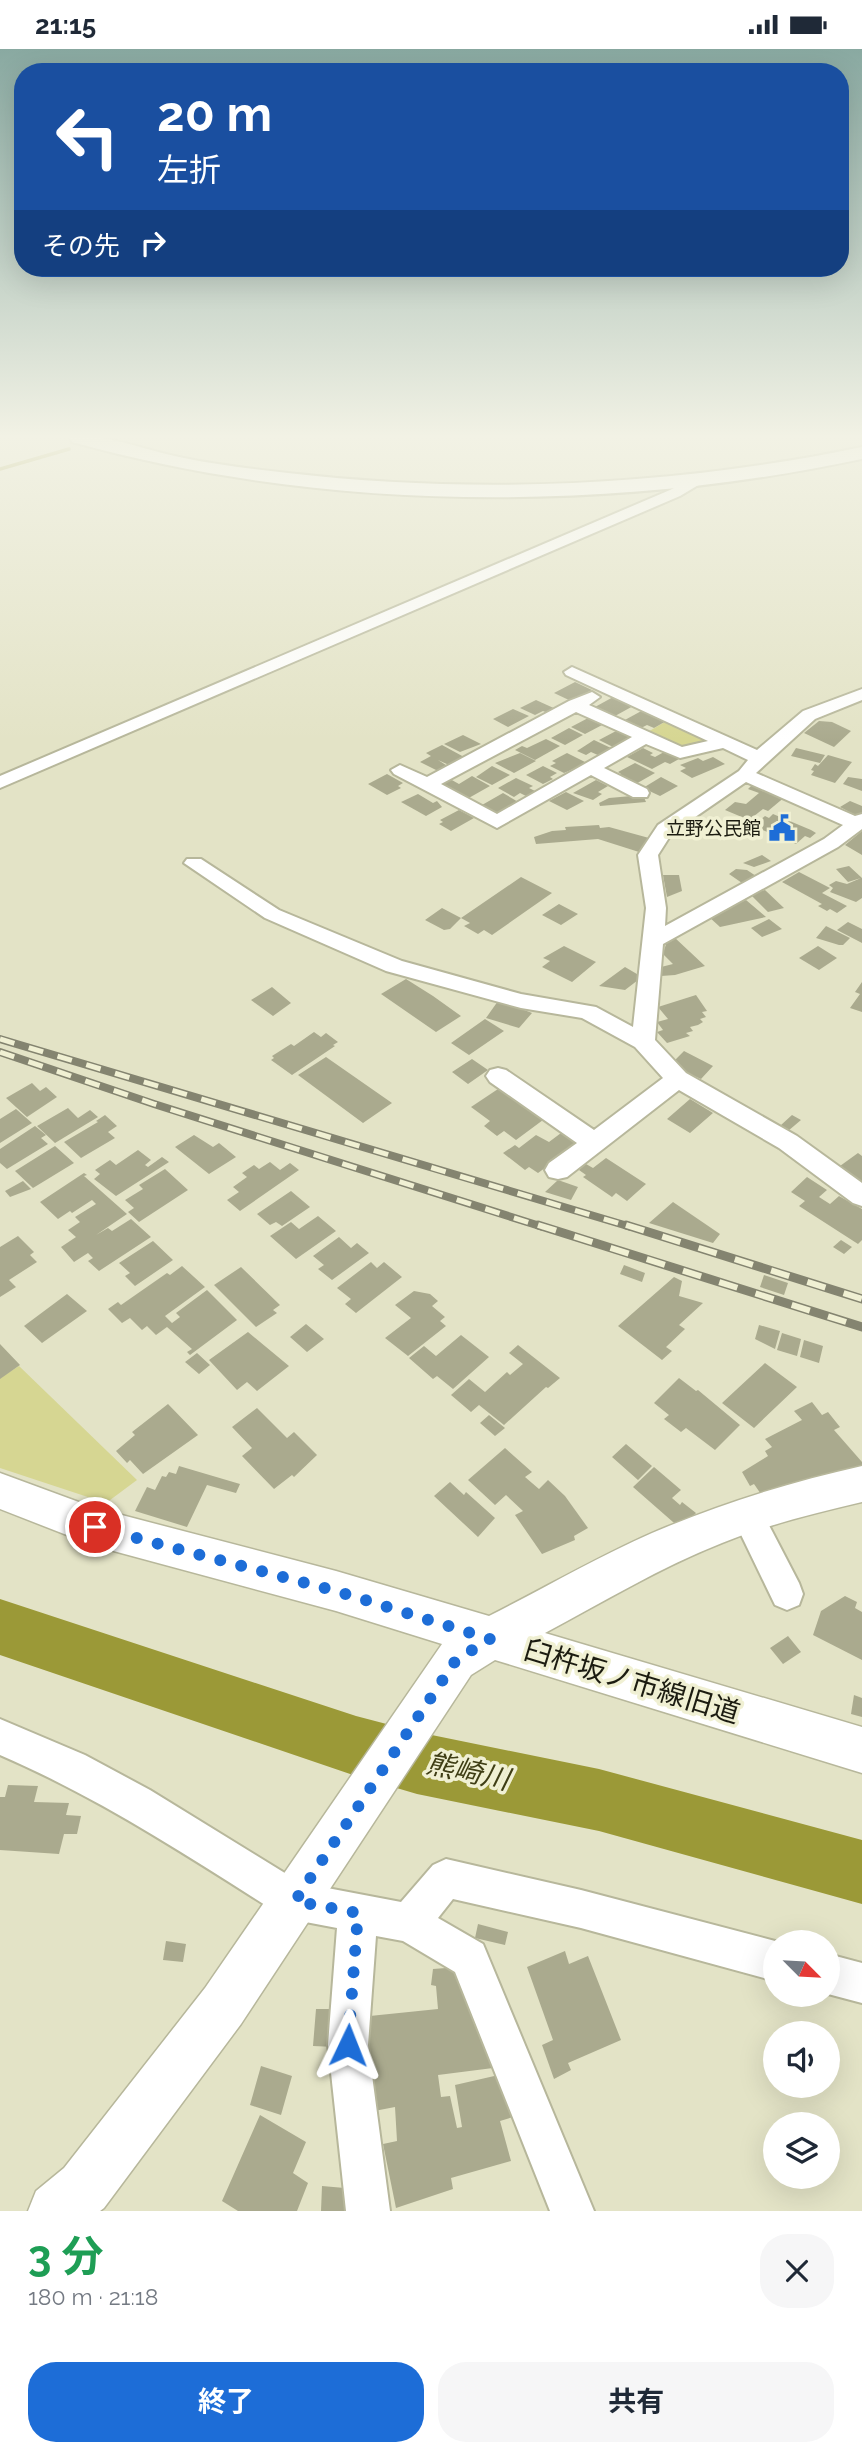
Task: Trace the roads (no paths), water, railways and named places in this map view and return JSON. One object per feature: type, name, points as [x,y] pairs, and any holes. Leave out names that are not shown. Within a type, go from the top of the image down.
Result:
[{"type":"street","points":[[0,783],[568,539]]},
{"type":"street","points":[[572,672],[759,758]]},
{"type":"street","points":[[643,1042],[655,940],[656,908],[648,855],[650,848],[665,829],[744,775],[759,758],[809,715],[862,694]]},
{"type":"street","points":[[428,784],[592,697]]},
{"type":"street","points":[[575,705],[680,753],[724,742]]},
{"type":"street","points":[[400,770],[498,822],[645,737]]},
{"type":"street","points":[[592,768],[640,793]]},
{"type":"street","points":[[744,775],[859,822]]},
{"type":"street","points":[[655,940],[831,843],[859,822]]},
{"type":"street","points":[[194,863],[272,914],[394,966],[521,1001],[588,1012],[643,1042],[678,1079],[788,1142],[862,1196]]},
{"type":"street","points":[[499,1076],[594,1142]]},
{"type":"street","points":[[558,1170],[678,1079]]},
{"type":"street","points":[[56,2211],[84,2188],[223,2006],[326,1855],[473,1649],[664,1548],[718,1525],[752,1523],[822,1493],[862,1485]]},
{"type":"street","name":"臼杵坂ノ市線旧道","points":[[0,1490],[95,1527],[336,1591],[473,1649],[862,1750]]},
{"type":"street","points":[[752,1523],[787,1594]]},
{"type":"street","points":[[0,1737],[72,1768],[137,1803],[295,1901],[409,1923],[469,1958],[572,2211]]},
{"type":"street","points":[[409,1923],[446,1878],[489,1890],[582,1909],[763,1958]]},
{"type":"street","points":[[358,1913],[348,2045],[368,2211]]},
{"type":"street","points":[[840,1977],[862,1983]]},
{"type":"waterway","name":"熊崎川","points":[[0,1627],[356,1746],[417,1763],[599,1800],[862,1872]]},
{"type":"railway","points":[[0,1039],[631,1227]]},
{"type":"railway","points":[[0,1052],[154,1104],[543,1227]]},
{"type":"railway","points":[[538,1225],[862,1327]]},
{"type":"railway","points":[[626,1225],[862,1299]]},
{"type":"place","name":"立野公民館","points":[[782,828]]}]
